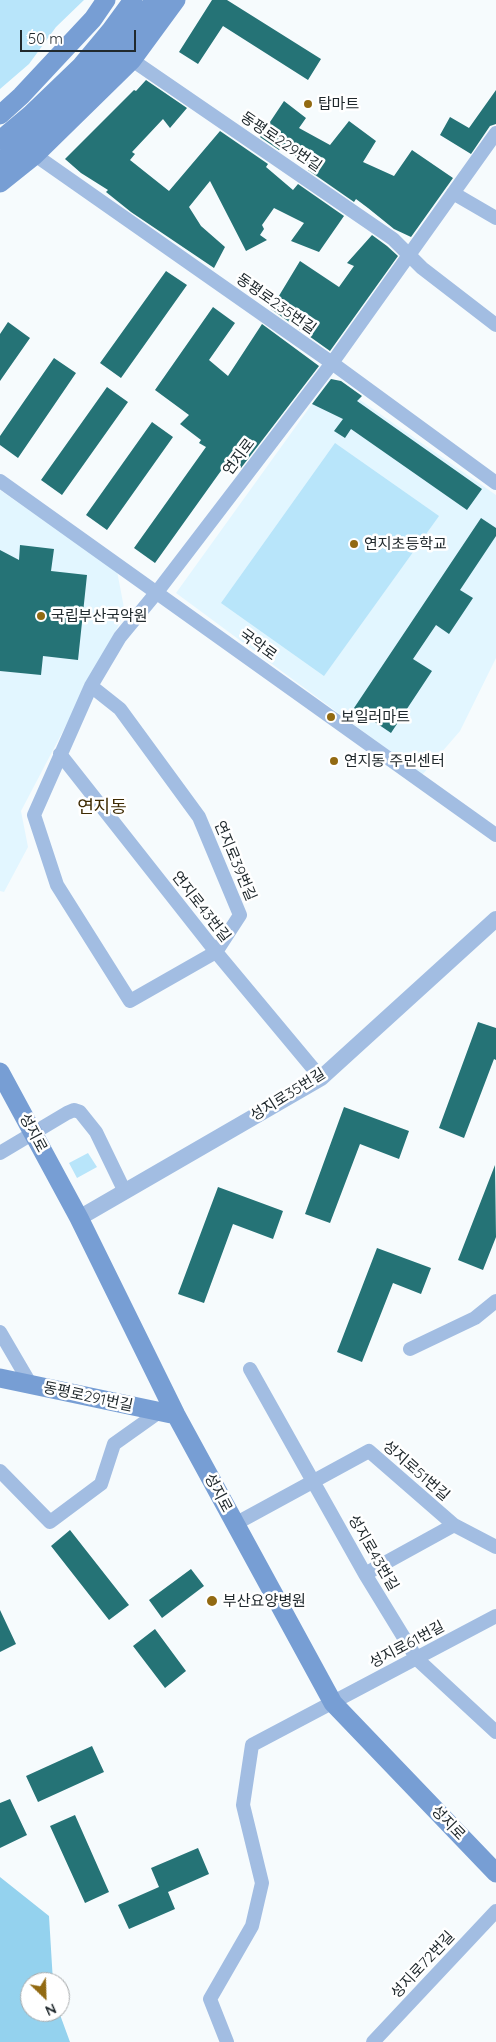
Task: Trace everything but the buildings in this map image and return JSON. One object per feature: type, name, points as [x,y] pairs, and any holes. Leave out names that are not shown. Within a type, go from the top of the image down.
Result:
[{"type":"main road","points":[[0,115],[21,96],[93,19],[106,0]]},
{"type":"main road","points":[[0,162],[37,121],[133,0]]},
{"type":"main road","points":[[0,140],[37,121],[95,75],[155,0]]},
{"type":"main road","points":[[0,183],[35,155],[132,60],[176,0]]},
{"type":"main road","name":"성지로","points":[[0,1072],[79,1218],[168,1413],[235,1524],[333,1703],[496,1873]]},
{"type":"main road","name":"동평로291번길","points":[[0,1378],[168,1413]]},
{"type":"street","name":"동평로229번길","points":[[132,60],[394,239],[422,268],[496,325]]},
{"type":"street","name":"연지로","points":[[34,815],[91,686],[120,637],[332,363],[496,133]]},
{"type":"street","name":"동평로235번길","points":[[35,155],[332,363],[496,483]]},
{"type":"street","points":[[453,193],[496,218]]},
{"type":"street","name":"국악로","points":[[0,481],[496,836]]},
{"type":"street","name":"연지로39번길","points":[[34,815],[57,885],[130,1001],[216,952],[240,915],[199,817],[120,708],[91,686]]},
{"type":"street","name":"연지로43번길","points":[[60,754],[216,952],[321,1078]]},
{"type":"street","name":"성지로35번길","points":[[79,1218],[321,1078],[496,919]]},
{"type":"street","points":[[0,1153],[74,1110],[80,1112],[96,1132],[125,1192]]},
{"type":"street","points":[[410,1349],[475,1318],[496,1301]]},
{"type":"street","points":[[0,1332],[31,1385]]},
{"type":"street","name":"성지로43번길","points":[[250,1369],[365,1574],[416,1659],[496,1732]]},
{"type":"street","points":[[0,1471],[50,1522],[101,1484],[114,1444],[168,1413]]},
{"type":"street","name":"성지로51번길","points":[[235,1524],[369,1451],[454,1525],[496,1547]]},
{"type":"street","points":[[365,1574],[454,1525]]},
{"type":"street","name":"성지로61번길","points":[[227,2042],[210,1999],[252,1926],[262,1883],[243,1805],[252,1745],[496,1616]]},
{"type":"street","name":"성지로72번길","points":[[373,2042],[496,1911]]},
{"type":"shaded area","points":[[0,0],[84,0],[56,27],[29,64],[0,89]]},
{"type":"shaded area","name":"연지초등학교","points":[[330,379],[496,495],[496,658],[460,731],[422,775],[176,593]]},
{"type":"shaded area","points":[[335,443],[439,516],[324,676],[221,603]]},
{"type":"shaded area","points":[[0,490],[117,571],[125,613],[21,811],[28,847],[4,892],[0,891]]},
{"type":"shaded area","points":[[88,1153],[97,1167],[77,1178],[69,1163]]},
{"type":"shaded area","points":[[0,1877],[49,1916],[52,1972],[20,1972],[20,2022],[63,2022],[70,2042],[0,2042]]},
{"type":"place","name":"탑마트","points":[[308,104]]},
{"type":"place","name":"연지초등학교","points":[[354,544]]},
{"type":"place","name":"국립부산국악원","points":[[41,616]]},
{"type":"place","name":"보일러마트","points":[[331,717]]},
{"type":"place","name":"연지동 주민센터","points":[[334,761]]},
{"type":"place","name":"부산요양병원","points":[[212,1601]]},
{"type":"district","name":"연지동","points":[[102,808]]}]
